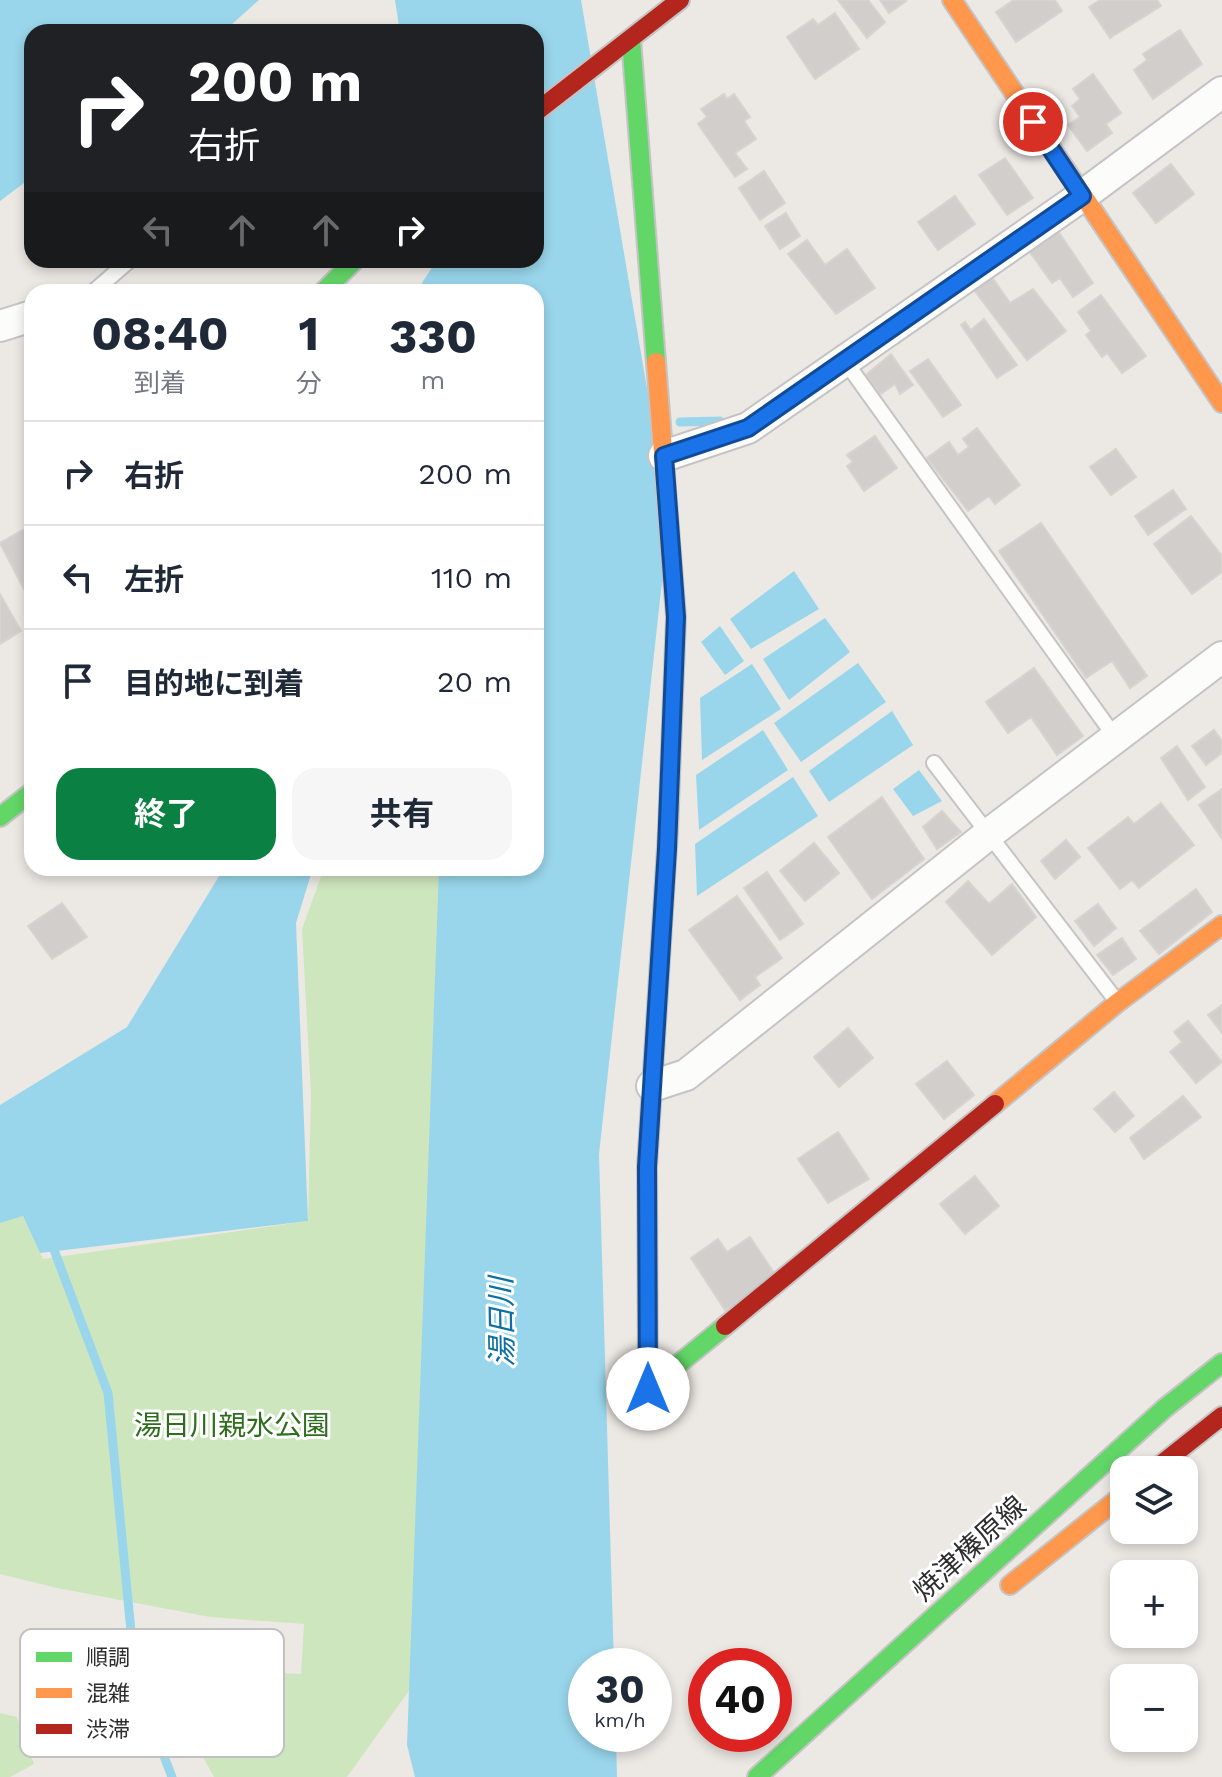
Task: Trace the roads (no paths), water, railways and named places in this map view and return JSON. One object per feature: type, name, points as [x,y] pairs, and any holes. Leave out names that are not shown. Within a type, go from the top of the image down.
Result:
[{"type":"street","points":[[544,106],[680,0]]},
{"type":"street","points":[[952,0],[1222,403]]},
{"type":"street","points":[[625,44],[676,617],[667,849],[647,1167],[648,1389],[1117,1003],[1222,925]]},
{"type":"street","points":[[664,456],[748,428],[1082,196],[1222,92]]},
{"type":"street","points":[[331,284],[347,268]]},
{"type":"street","points":[[0,326],[24,318]]},
{"type":"street","points":[[652,1086],[686,1075],[990,833],[1222,657]]},
{"type":"street","points":[[0,817],[24,798]]},
{"type":"street","name":"焼津榛原線","points":[[757,1777],[1165,1408],[1222,1363]]},
{"type":"street","points":[[1172,1456],[1222,1416]]},
{"type":"street","name":"焼津榛原線","points":[[1001,1592],[1110,1505]]},
{"type":"street","points":[[768,1777],[903,1670]]},
{"type":"lane","points":[[102,284],[121,268]]},
{"type":"lane","points":[[845,361],[1115,737]]},
{"type":"lane","points":[[934,763],[1117,1003]]},
{"type":"water","points":[[0,0],[259,0],[232,24],[24,24],[24,183],[0,201]]},
{"type":"water","name":"湯日川","points":[[395,0],[581,0],[669,518],[599,1154],[613,1648],[568,1648],[568,1752],[616,1752],[617,1777],[415,1777],[407,1745],[439,876],[544,876],[544,284],[421,284],[432,268],[544,268],[544,24],[399,24]]},
{"type":"water","points":[[794,571],[819,609],[751,649],[730,619]]},
{"type":"water","points":[[825,618],[850,652],[789,700],[763,659]]},
{"type":"water","points":[[720,626],[744,661],[725,675],[701,642]]},
{"type":"water","points":[[858,663],[886,702],[801,762],[774,723]]},
{"type":"water","points":[[752,664],[781,709],[702,760],[700,698]]},
{"type":"water","points":[[892,711],[913,745],[829,802],[809,771]]},
{"type":"water","points":[[763,730],[788,770],[699,830],[696,775]]},
{"type":"water","points":[[919,770],[942,801],[913,816],[893,789]]},
{"type":"water","points":[[793,777],[818,816],[697,896],[695,844]]},
{"type":"water","points":[[219,876],[311,876],[296,923],[308,1221],[40,1253],[23,1216],[0,1223],[0,1105],[127,1027]]},
{"type":"waterway","points":[[680,422],[720,421]]},
{"type":"waterway","points":[[51,1242],[108,1393],[131,1629]]},
{"type":"waterway","points":[[164,1757],[172,1777]]},
{"type":"park label","name":"湯日川親水公園","points":[[232,1425]]}]
